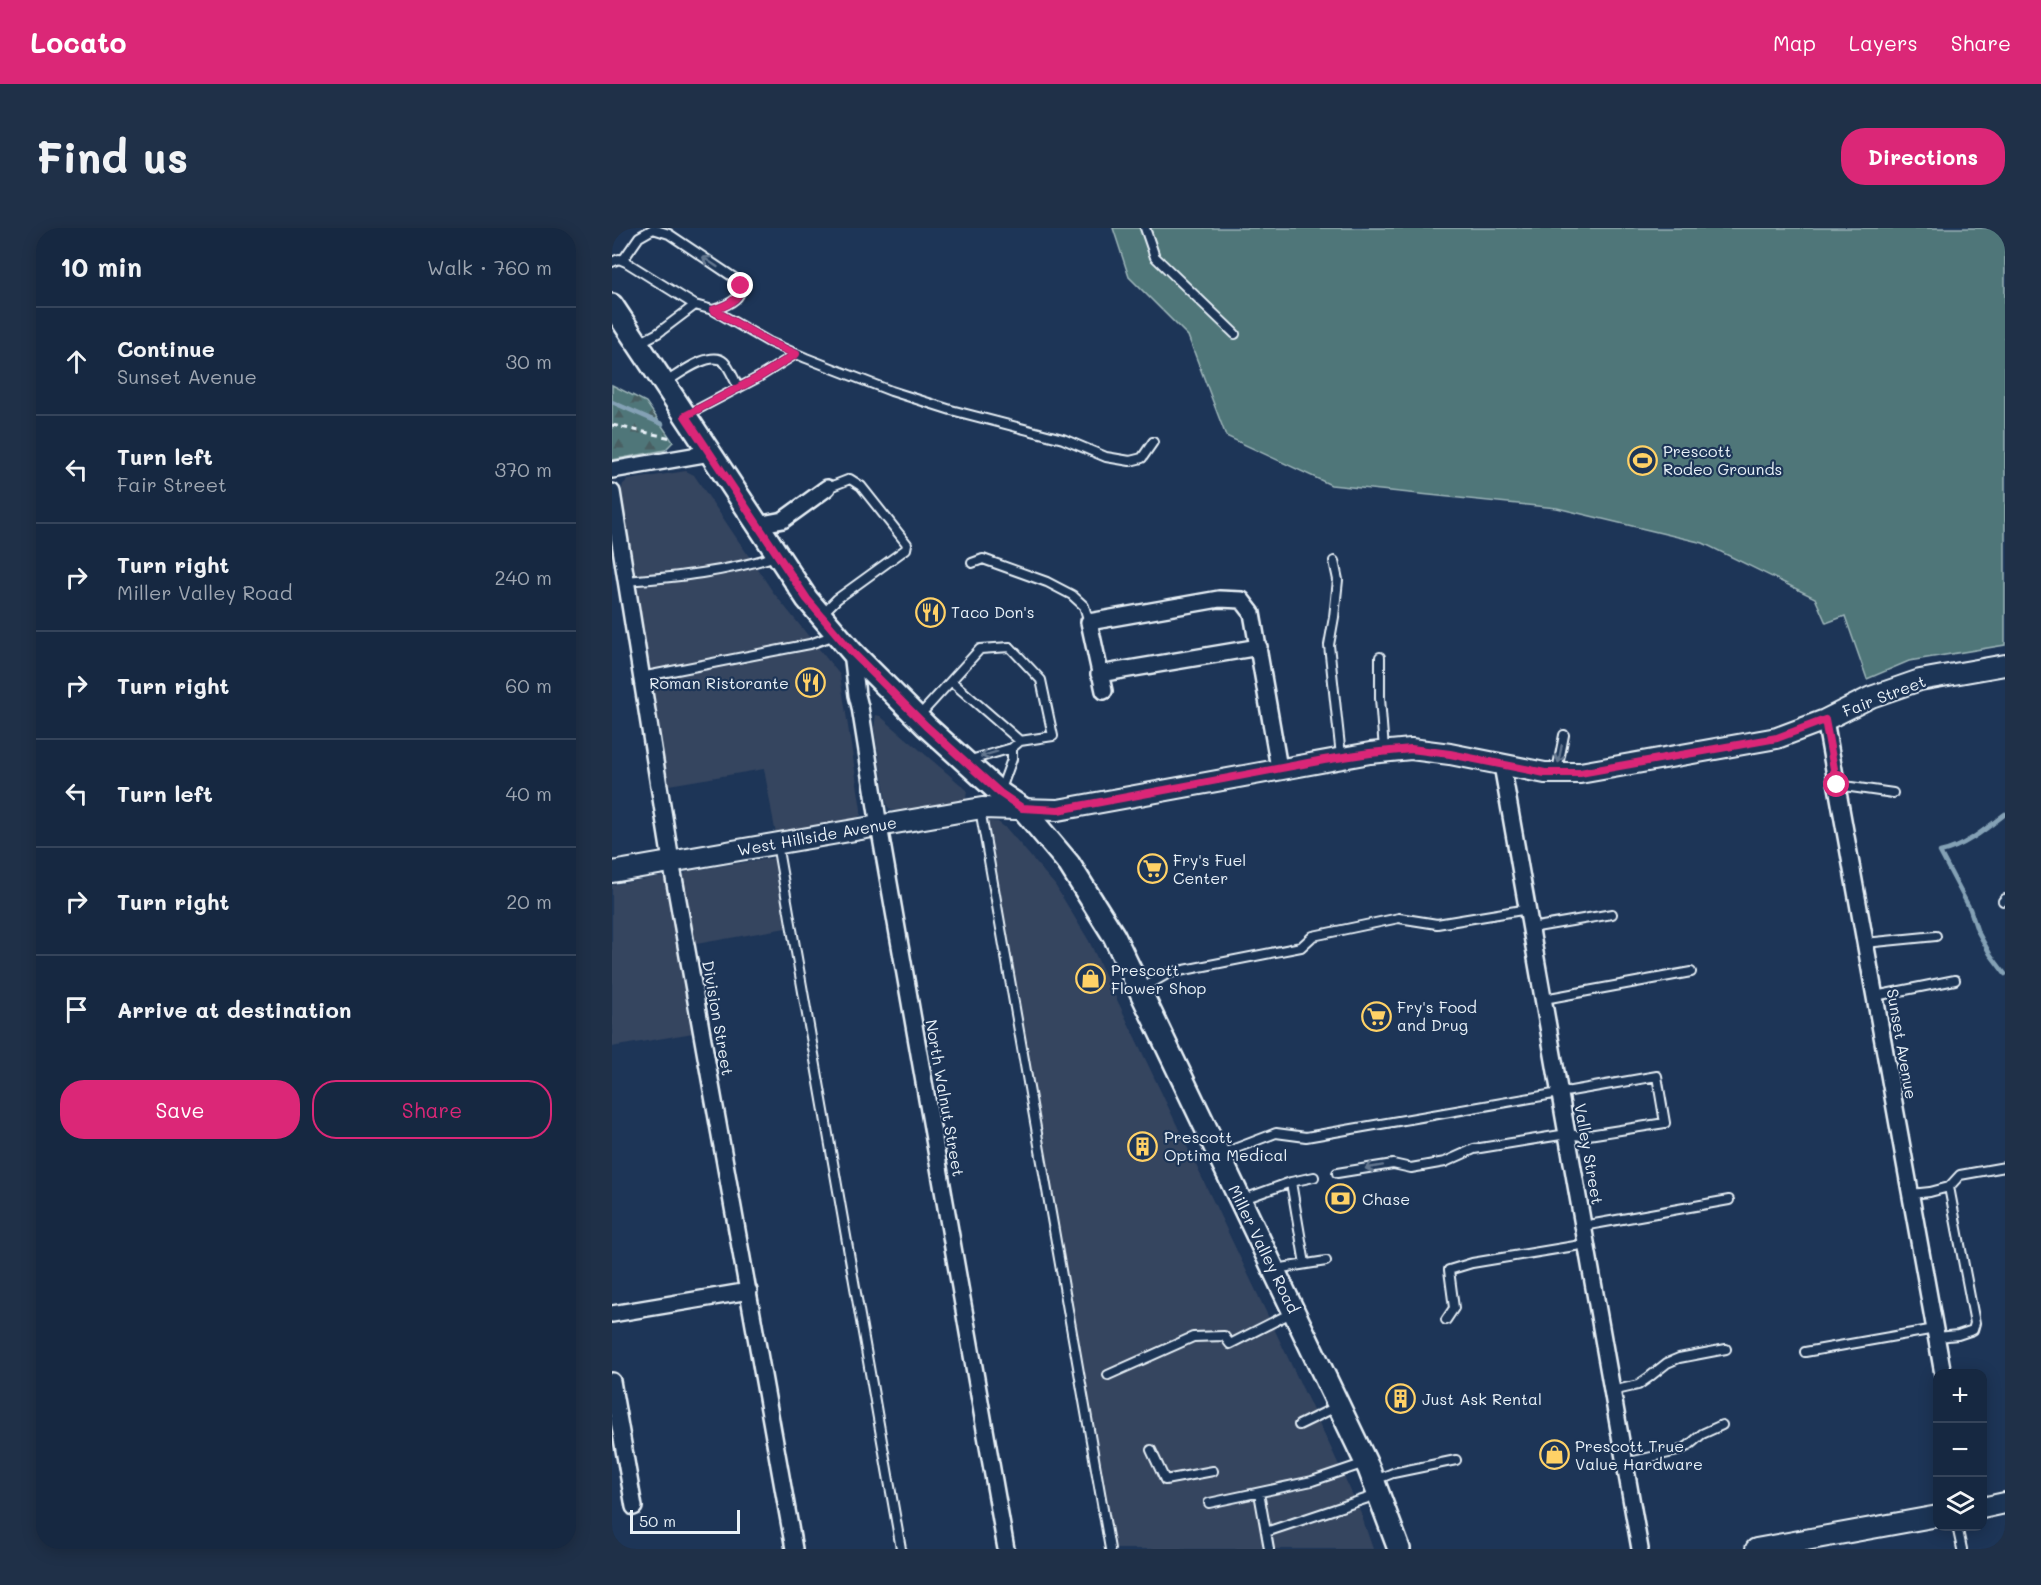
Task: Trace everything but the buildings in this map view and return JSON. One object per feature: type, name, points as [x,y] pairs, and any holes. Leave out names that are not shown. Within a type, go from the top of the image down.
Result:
[{"type":"main road","name":"Miller Valley Road","points":[[615,317],[638,344],[807,599],[852,652],[918,718],[1000,793],[1022,808],[1069,864],[1114,936],[1373,1479],[1399,1549]]},
{"type":"street","points":[[612,470],[710,453]]},
{"type":"street","points":[[757,525],[783,520],[827,488]]},
{"type":"street","name":"Division Street","points":[[612,492],[671,861],[794,1549]]},
{"type":"street","points":[[1104,691],[1089,622],[1218,599],[1242,600],[1252,613],[1279,768]]},
{"type":"street","points":[[1100,674],[1259,647]]},
{"type":"street","name":"North Walnut Street","points":[[852,652],[879,826],[1006,1549]]},
{"type":"street","name":"Fair Street","points":[[1022,808],[1058,810],[1279,768],[1384,751],[1411,749],[1450,754],[1545,773],[1580,773],[1777,738],[1920,680],[2005,664]]},
{"type":"street","name":"Sunset Avenue","points":[[1825,720],[1942,1369]]},
{"type":"street","name":"Valley Street","points":[[1502,765],[1640,1549]]},
{"type":"street","name":"West Hillside Avenue","points":[[612,872],[980,808],[1022,808]]},
{"type":"street","points":[[612,1314],[749,1291]]},
{"type":"street","points":[[612,1381],[634,1507]]},
{"type":"street","points":[[1987,1507],[2005,1503]]},
{"type":"street","points":[[1756,1549],[1933,1517]]},
{"type":"lane","points":[[1145,228],[1155,257],[1235,334]]},
{"type":"lane","points":[[622,260],[639,237],[653,229],[659,230],[736,279],[741,286],[741,292],[727,305],[713,310]]},
{"type":"lane","points":[[612,262],[622,260],[694,305],[713,310],[769,342],[891,391],[951,410],[1063,439],[1107,457],[1130,461],[1142,459],[1153,442]]},
{"type":"lane","points":[[638,344],[658,333],[694,305]]},
{"type":"lane","points":[[685,416],[739,388],[796,354]]},
{"type":"lane","points":[[664,384],[692,366],[707,359],[717,358],[724,361],[739,388]]},
{"type":"lane","points":[[821,615],[837,599],[906,549],[907,544],[861,486],[850,479],[827,488]]},
{"type":"lane","points":[[626,581],[701,574],[751,564],[778,555]]},
{"type":"lane","points":[[972,563],[983,559],[1047,582],[1072,595],[1084,606],[1089,622]]},
{"type":"lane","points":[[1334,561],[1338,580],[1329,645],[1341,758]]},
{"type":"lane","points":[[641,677],[810,644],[837,634]]},
{"type":"lane","points":[[918,718],[980,648],[1010,646],[1041,680],[1053,736],[1020,741],[1012,748],[966,762]]},
{"type":"lane","points":[[1380,657],[1384,751]]},
{"type":"lane","points":[[951,681],[1020,741]]},
{"type":"lane","points":[[1557,774],[1564,735]]},
{"type":"lane","points":[[1000,793],[1012,759],[1012,748]]},
{"type":"lane","points":[[1837,785],[1893,793]]},
{"type":"lane","points":[[980,808],[1110,1549]]},
{"type":"lane","points":[[777,843],[901,1549]]},
{"type":"lane","points":[[1140,990],[1169,973],[1301,947],[1313,936],[1354,926],[1399,918],[1437,924],[1528,909]]},
{"type":"lane","points":[[1531,928],[1612,914]]},
{"type":"lane","points":[[1865,944],[1936,936]]},
{"type":"lane","points":[[1544,999],[1691,972]]},
{"type":"lane","points":[[1875,996],[1955,980]]},
{"type":"lane","points":[[1219,1155],[1276,1133],[1306,1137],[1657,1076],[1665,1123],[1582,1136],[1567,1134],[1474,1149],[1445,1162],[1411,1168],[1394,1164],[1337,1173]]},
{"type":"lane","points":[[1911,1194],[1949,1187],[1960,1175],[2005,1167]]},
{"type":"lane","points":[[1240,1200],[1291,1182],[1314,1177]]},
{"type":"lane","points":[[1291,1182],[1305,1264]]},
{"type":"lane","points":[[1805,1352],[1936,1333],[1958,1335],[1973,1330],[1975,1323],[1949,1187]]},
{"type":"lane","points":[[1584,1226],[1729,1200]]},
{"type":"lane","points":[[1446,1320],[1455,1308],[1449,1270],[1472,1263],[1587,1244]]},
{"type":"lane","points":[[1274,1269],[1326,1261]]},
{"type":"lane","points":[[1108,1375],[1193,1337],[1224,1336],[1230,1344],[1294,1312]]},
{"type":"lane","points":[[1612,1391],[1638,1385],[1667,1363],[1678,1358],[1726,1349]]},
{"type":"lane","points":[[1299,1425],[1339,1406]]},
{"type":"lane","points":[[1625,1463],[1678,1451],[1702,1434],[1722,1425]]},
{"type":"lane","points":[[1151,1450],[1165,1480],[1213,1471]]},
{"type":"lane","points":[[1266,1532],[1373,1479],[1456,1460]]},
{"type":"lane","points":[[1209,1503],[1312,1481],[1373,1479]]},
{"type":"lane","points":[[1259,1493],[1269,1549]]},
{"type":"lane","points":[[1958,1531],[1962,1549]]},
{"type":"path","points":[[612,424],[671,438]]},
{"type":"shaded area","points":[[686,471],[694,475],[773,592],[840,675],[861,809],[861,815],[854,820],[776,835],[764,769],[669,785],[621,491],[623,484],[628,480]]},
{"type":"shaded area","points":[[876,715],[967,790],[966,799],[898,812],[891,810],[887,806],[874,727]]},
{"type":"shaded area","points":[[980,820],[998,822],[1007,829],[1055,885],[1089,941],[1331,1448],[1360,1511],[1373,1549],[1106,1549]]},
{"type":"shaded area","points":[[774,858],[786,928],[691,945],[682,885],[683,876],[687,871]]},
{"type":"shaded area","points":[[662,876],[668,884],[693,1033],[612,1047],[612,885]]},
{"type":"green space","name":"Prescott Rodeo Grounds","points":[[1113,228],[2005,228],[2005,645],[1909,661],[1867,679],[1845,616],[1826,623],[1815,598],[1703,543],[1557,508],[1331,485],[1226,436],[1188,336],[1129,277]]},
{"type":"green space","points":[[612,385],[646,402],[673,442],[665,450],[612,460]]},
{"type":"waterway","points":[[612,402],[662,424]]},
{"type":"waterway","points":[[2005,814],[1966,842],[1940,852],[1970,909],[1977,930],[1990,954],[2005,974]]},
{"type":"place","name":"Prescott Rodeo Grounds","points":[[1642,460]]},
{"type":"place","name":"Taco Don's","points":[[930,612]]},
{"type":"place","name":"Roman Ristorante","points":[[810,683]]},
{"type":"place","name":"Fry's Fuel Center","points":[[1152,869]]},
{"type":"place","name":"Prescott Flower Shop","points":[[1090,979]]},
{"type":"place","name":"Fry's Food and Drug","points":[[1376,1016]]},
{"type":"place","name":"Prescott Optima Medical","points":[[1143,1146]]},
{"type":"place","name":"Chase","points":[[1341,1199]]},
{"type":"place","name":"Just Ask Rental","points":[[1401,1399]]},
{"type":"place","name":"Prescott True Value Hardware","points":[[1554,1455]]},
{"type":"route","points":[[741,286],[741,292],[734,300],[713,310],[769,342],[796,354],[759,377],[685,416],[807,599],[852,652],[926,726],[1000,793],[1022,808],[1058,810],[1324,760],[1411,749],[1450,754],[1545,773],[1580,773],[1777,738],[1825,720],[1837,785]]}]
